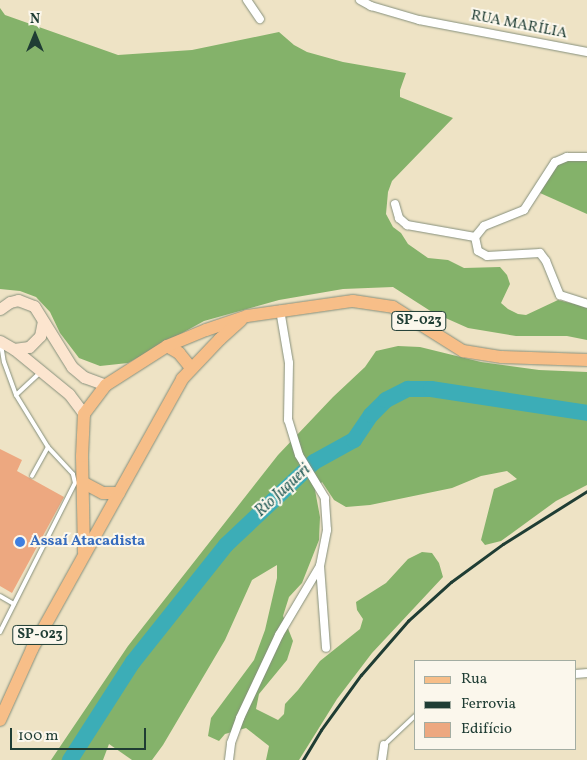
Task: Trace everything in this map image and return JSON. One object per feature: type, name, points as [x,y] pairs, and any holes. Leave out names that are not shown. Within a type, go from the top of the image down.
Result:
[{"type":"main road","points":[[1,307],[18,300],[27,302],[40,313],[72,367],[84,377],[106,385]]},
{"type":"main road","name":"SP-023","points":[[84,552],[82,456],[84,414],[106,385],[167,346],[247,316],[353,301],[393,307],[422,323],[463,351],[502,357],[587,360]]},
{"type":"main road","name":"SP-023","points":[[0,720],[32,649],[84,552],[182,379],[220,339],[247,316]]},
{"type":"main road","points":[[14,349],[29,347],[36,343],[43,329],[43,321]]},
{"type":"main road","points":[[0,342],[14,349],[69,394],[84,414]]},
{"type":"main road","points":[[167,346],[179,353],[191,368]]},
{"type":"main road","points":[[84,483],[103,493],[118,493]]},
{"type":"street","points":[[247,0],[260,19]]},
{"type":"street","name":"RUA MARÍLIA","points":[[360,0],[370,6],[419,20],[587,52]]},
{"type":"street","points":[[587,157],[567,157],[555,162],[524,210],[484,226],[477,232],[475,237],[478,251],[488,256],[540,253],[546,261],[560,296],[587,304]]},
{"type":"street","points":[[395,204],[399,218],[407,225],[475,237]]},
{"type":"street","points":[[280,310],[289,362],[288,420],[299,455],[325,498],[327,506],[327,530],[320,566],[326,648]]},
{"type":"street","points":[[229,760],[231,743],[237,726],[260,676],[288,618],[320,566]]},
{"type":"street","points":[[382,760],[384,745]]},
{"type":"lane","points":[[0,342],[4,362],[16,395],[48,447],[73,474],[75,483],[0,632]]},
{"type":"lane","points":[[16,395],[41,372]]},
{"type":"lane","points":[[32,476],[48,447]]},
{"type":"lane","points":[[0,596],[14,604]]},
{"type":"lane","points":[[384,745],[414,717]]},
{"type":"green space","points":[[0,8],[5,15],[118,55],[192,50],[279,32],[294,45],[307,52],[343,62],[406,73],[400,90],[400,97],[453,118],[392,181],[388,192],[386,214],[393,227],[401,233],[408,244],[428,258],[448,260],[464,268],[500,267],[507,275],[510,284],[501,303],[518,314],[526,315],[558,300],[587,307],[587,340],[567,336],[516,336],[468,328],[432,312],[393,287],[343,289],[279,300],[204,321],[128,363],[100,366],[79,358],[60,333],[50,312],[36,297],[20,291],[0,289]]},
{"type":"green space","points":[[566,159],[587,159],[587,214],[540,193],[545,177],[556,164]]},
{"type":"green space","points":[[398,346],[420,347],[481,362],[539,370],[587,372],[587,485],[556,501],[501,541],[485,545],[481,540],[494,489],[517,479],[507,471],[481,476],[452,488],[370,505],[346,507],[334,500],[322,482],[315,490],[320,517],[319,540],[302,583],[289,597],[283,616],[293,641],[287,660],[259,694],[256,709],[278,720],[284,714],[285,704],[320,661],[360,629],[363,619],[357,610],[356,602],[386,583],[408,559],[422,552],[432,553],[439,563],[443,577],[372,653],[337,699],[299,760],[266,760],[269,746],[246,728],[225,734],[219,741],[208,736],[211,718],[254,660],[265,630],[277,578],[277,565],[252,580],[225,640],[163,745],[152,760],[132,760],[109,744],[103,760],[51,760],[128,646],[278,455],[333,397],[365,367],[376,351]]},
{"type":"building","name":"Assaí Atacadista","points":[[0,449],[22,460],[17,471],[64,497],[12,593],[0,586]]},
{"type":"waterway","name":"Rio Juqueri","points":[[70,760],[133,662],[226,545],[314,462],[354,440],[371,415],[386,400],[408,389],[431,389],[587,413]]},
{"type":"railway","points":[[303,760],[321,730],[361,675],[408,621],[451,582],[503,544],[587,491]]},
{"type":"place","name":"Assaí Atacadista","points":[[20,542]]}]
